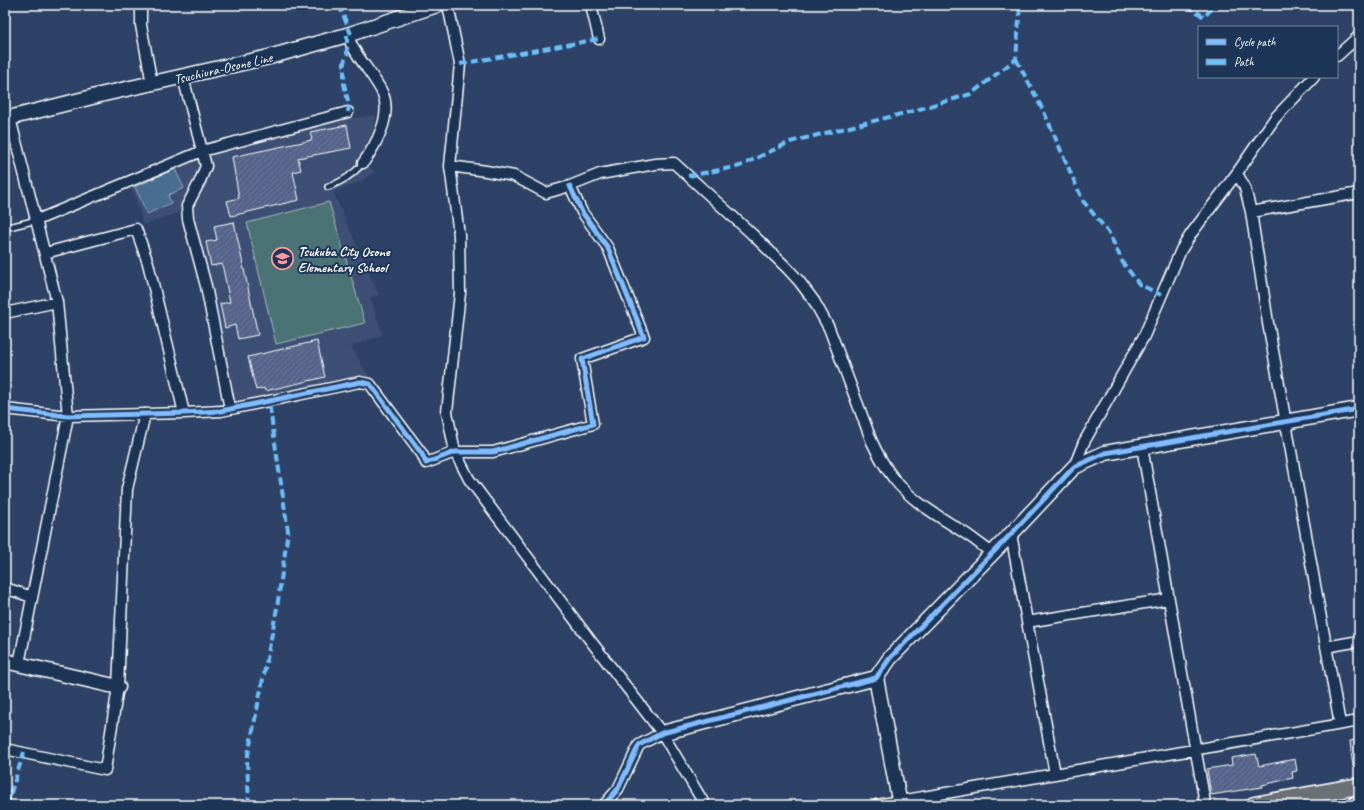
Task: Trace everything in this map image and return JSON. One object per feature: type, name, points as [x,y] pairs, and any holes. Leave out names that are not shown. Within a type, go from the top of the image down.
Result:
[{"type":"main road","points":[[1254,805],[1359,786]]},
{"type":"main road","points":[[1354,805],[1359,804]]},
{"type":"street","points":[[141,5],[141,25],[152,84]]},
{"type":"street","name":"Tsuchiura-Osone Line","points":[[8,119],[104,94],[269,57],[347,35],[437,5]]},
{"type":"street","points":[[448,5],[460,64],[450,166],[459,235],[460,293],[447,412],[455,452],[469,479],[662,733],[705,805]]},
{"type":"street","points":[[591,5],[599,39]]},
{"type":"street","points":[[347,35],[357,54],[383,94],[386,106],[383,124],[371,152],[363,163]]},
{"type":"street","points":[[1338,55],[1359,36]]},
{"type":"street","points":[[182,77],[206,166],[188,206],[188,220],[206,286],[230,409]]},
{"type":"street","points":[[604,805],[618,789],[639,745],[662,733],[876,678],[890,658],[1012,534],[1074,467],[1084,442],[1144,336],[1181,250],[1191,234],[1238,173],[1275,118],[1313,78]]},
{"type":"street","points":[[37,220],[202,152],[348,112]]},
{"type":"street","points":[[8,119],[37,220],[58,302],[68,416],[19,664]]},
{"type":"street","points":[[450,166],[514,176],[546,192],[570,186],[600,174],[655,164],[674,163],[788,269],[814,301],[829,328],[872,442],[880,458],[895,480],[914,499],[992,553]]},
{"type":"street","points":[[1238,173],[1245,188],[1251,212],[1268,323],[1340,724]]},
{"type":"street","points":[[5,409],[68,416],[221,411],[360,382],[370,384],[422,454],[426,463],[455,452],[492,452],[593,424],[582,359],[644,337],[608,248],[582,212],[570,186]]},
{"type":"street","points":[[1251,212],[1359,193]]},
{"type":"street","points":[[45,253],[136,229],[148,263],[184,413]]},
{"type":"street","points":[[5,313],[58,302]]},
{"type":"street","points":[[1074,467],[1105,453],[1359,409]]},
{"type":"street","points":[[5,749],[105,770],[118,687],[127,489],[145,414]]},
{"type":"street","points":[[1142,447],[1205,803]]},
{"type":"street","points":[[1012,534],[1055,774]]},
{"type":"street","points":[[5,588],[32,597]]},
{"type":"street","points":[[1027,622],[1169,599]]},
{"type":"street","points":[[1326,647],[1359,642]]},
{"type":"street","points":[[5,661],[118,687]]},
{"type":"street","points":[[876,678],[900,803]]},
{"type":"street","points":[[877,805],[900,803],[1055,774],[1359,721]]},
{"type":"lane","points":[[328,187],[348,178],[363,163]]},
{"type":"lane","points":[[5,228],[37,220]]},
{"type":"shaded area","name":"Tsukuba City Osone Elementary School","points":[[376,115],[374,132],[359,160],[375,171],[362,181],[333,192],[379,295],[370,297],[383,335],[351,346],[369,377],[353,377],[342,381],[234,402],[212,294],[191,208],[143,225],[132,186],[209,153],[347,119]]},
{"type":"shaded area","points":[[175,169],[184,188],[168,195],[171,203],[147,214],[135,187]]},
{"type":"green space","points":[[329,202],[365,323],[276,344],[247,223]]},
{"type":"building","points":[[347,125],[351,148],[298,158],[301,170],[293,172],[299,200],[231,216],[227,201],[239,198],[232,157],[312,140],[310,132]]},
{"type":"building","points":[[234,222],[258,335],[238,339],[235,325],[225,328],[220,304],[230,302],[222,264],[211,266],[206,242],[217,240],[214,226]]},
{"type":"building","points":[[317,341],[325,377],[265,391],[264,388],[256,390],[248,357]]},
{"type":"building","points":[[1359,739],[1359,767],[1353,767],[1350,741]]},
{"type":"building","points":[[1256,754],[1259,766],[1295,759],[1297,771],[1292,772],[1293,778],[1262,785],[1262,787],[1211,795],[1207,769],[1232,765],[1231,758]]},
{"type":"marked path","points":[[339,5],[351,34]]},
{"type":"marked path","points":[[688,176],[740,166],[790,142],[913,111],[971,94],[1016,59],[1020,5]]},
{"type":"marked path","points":[[1187,5],[1204,17],[1215,5]]},
{"type":"marked path","points":[[347,35],[347,54],[344,62],[344,84],[349,105],[348,112]]},
{"type":"marked path","points":[[460,64],[599,39]]},
{"type":"marked path","points":[[1016,59],[1044,112],[1083,201],[1109,233],[1123,263],[1139,284],[1161,295]]},
{"type":"marked path","points":[[249,805],[247,760],[277,608],[288,531],[269,402]]},
{"type":"marked path","points":[[7,805],[24,752]]},
{"type":"cycle path","points":[[5,409],[68,416],[221,411],[360,382],[370,384],[422,454],[426,463],[455,452],[493,452],[593,424],[582,359],[644,337],[608,248],[582,212],[570,186]]},
{"type":"cycle path","points":[[604,805],[618,789],[639,745],[662,733],[876,678],[890,658],[1074,467],[1105,453],[1359,409]]},
{"type":"place","name":"Tsukuba City Osone Elementary School","points":[[283,259]]}]
